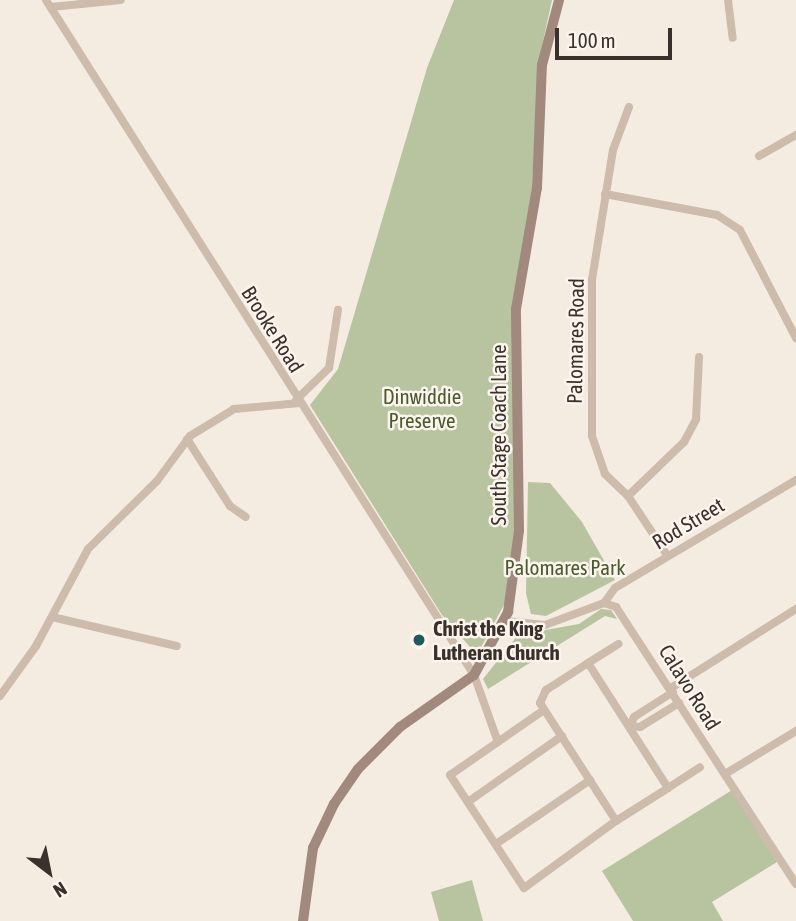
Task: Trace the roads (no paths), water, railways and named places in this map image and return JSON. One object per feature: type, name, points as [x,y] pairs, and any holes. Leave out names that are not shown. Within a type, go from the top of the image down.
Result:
[{"type":"main road","name":"South Stage Coach Lane","points":[[303,921],[313,848],[358,769],[400,727],[474,675],[505,621],[519,531],[516,309],[539,169],[542,65],[559,0]]},
{"type":"street","points":[[48,4],[121,0]]},
{"type":"street","points":[[728,0],[733,38]]},
{"type":"street","name":"Brooke Road","points":[[48,4],[474,675],[498,741]]},
{"type":"street","name":"Palomares Road","points":[[629,107],[613,150],[592,280],[592,436],[605,474],[628,496],[667,555]]},
{"type":"street","points":[[759,156],[796,135]]},
{"type":"street","points":[[605,194],[717,215],[740,230],[796,338]]},
{"type":"street","points":[[0,696],[52,617],[88,549],[157,481],[187,439],[234,409],[298,401],[330,368],[338,310]]},
{"type":"street","points":[[628,496],[684,442],[696,419],[699,357]]},
{"type":"street","points":[[187,439],[230,506],[246,517]]},
{"type":"street","name":"Rod Street","points":[[604,603],[615,588],[796,480]]},
{"type":"street","points":[[505,621],[545,625],[604,603]]},
{"type":"street","name":"Calavo Road","points":[[604,603],[624,614],[796,884]]},
{"type":"street","points":[[630,726],[634,717],[672,690],[796,609]]},
{"type":"street","points":[[52,617],[177,646]]},
{"type":"street","points":[[616,821],[540,703],[546,690],[619,644]]},
{"type":"street","points":[[588,663],[668,788]]},
{"type":"street","points":[[630,726],[640,727],[680,703]]},
{"type":"street","points":[[544,710],[450,775],[524,888],[616,821],[700,767]]},
{"type":"street","points":[[725,774],[796,731]]},
{"type":"street","points":[[468,802],[562,736]]},
{"type":"street","points":[[496,844],[590,780]]},
{"type":"place","name":"Christ the King Lutheran Church","points":[[419,640]]},
{"type":"park label","name":"Dinwiddie Preserve","points":[[422,408]]},
{"type":"park label","name":"Palomares Park","points":[[565,567]]}]
